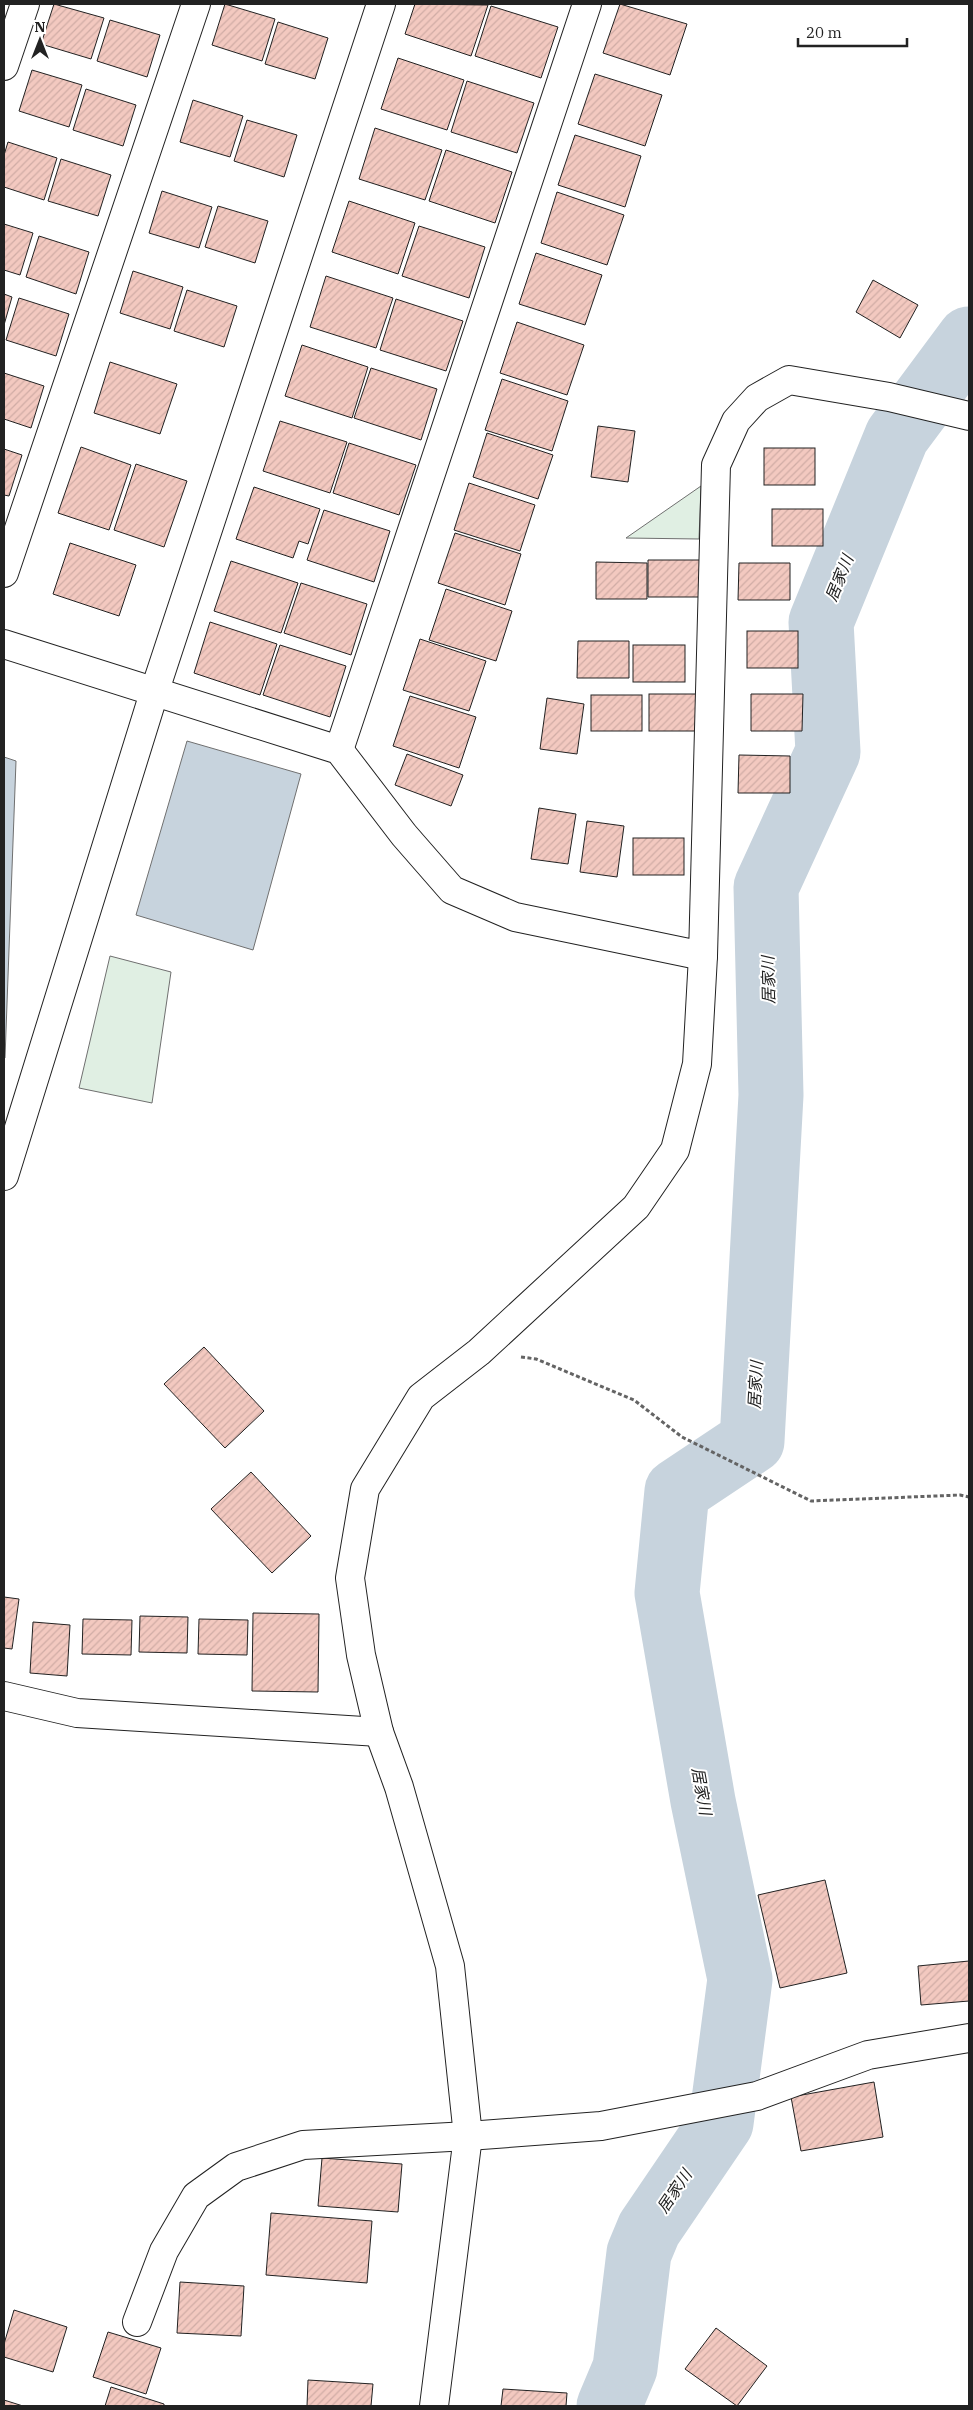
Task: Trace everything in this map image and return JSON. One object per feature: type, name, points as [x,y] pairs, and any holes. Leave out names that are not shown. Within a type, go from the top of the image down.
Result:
[{"type":"street","points":[[4,66],[25,4]]},
{"type":"street","points":[[4,573],[196,4]]},
{"type":"street","points":[[4,1176],[154,693],[381,4]]},
{"type":"street","points":[[339,750],[587,4]]},
{"type":"street","points":[[434,2406],[468,2136],[450,1966],[399,1787],[379,1732],[361,1655],[350,1578],[365,1489],[421,1397],[479,1352],[636,1207],[675,1150],[697,1064],[703,956],[716,465],[736,421],[757,398],[789,380],[889,396],[963,414]]},
{"type":"street","points":[[4,644],[339,750],[404,835],[452,890],[515,917],[703,956]]},
{"type":"street","points":[[4,1696],[77,1713],[379,1732]]},
{"type":"street","points":[[137,2322],[164,2251],[196,2196],[236,2167],[303,2145],[468,2136],[601,2126],[756,2096],[868,2055],[969,2038]]},
{"type":"path","points":[[479,1352],[536,1359],[634,1400],[682,1437],[810,1501],[960,1495],[969,1497]]},
{"type":"green space","points":[[701,486],[699,539],[626,538]]},
{"type":"green space","points":[[110,956],[171,972],[152,1103],[79,1088]]},
{"type":"shaded area","points":[[187,741],[301,774],[253,950],[136,915]]},
{"type":"shaded area","points":[[4,757],[16,761],[5,1058],[4,1057]]},
{"type":"building","points":[[54,4],[104,18],[91,59],[41,44]]},
{"type":"building","points":[[225,4],[275,19],[262,61],[212,45]]},
{"type":"building","points":[[415,4],[488,5],[471,56],[405,34]]},
{"type":"building","points":[[620,4],[687,24],[670,75],[603,53]]},
{"type":"building","points":[[491,6],[558,27],[541,78],[475,56]]},
{"type":"building","points":[[110,20],[160,35],[147,77],[97,61]]},
{"type":"building","points":[[278,22],[328,38],[315,79],[265,64]]},
{"type":"building","points":[[398,58],[464,80],[447,130],[381,109]]},
{"type":"building","points":[[32,70],[82,85],[69,127],[19,111]]},
{"type":"building","points":[[595,74],[662,95],[645,146],[578,124]]},
{"type":"building","points":[[467,81],[534,103],[517,153],[451,132]]},
{"type":"building","points":[[86,89],[136,105],[123,146],[73,130]]},
{"type":"building","points":[[193,100],[243,116],[230,157],[180,142]]},
{"type":"building","points":[[247,120],[297,135],[284,177],[234,161]]},
{"type":"building","points":[[375,128],[442,150],[425,200],[359,179]]},
{"type":"building","points":[[575,135],[641,156],[625,207],[558,185]]},
{"type":"building","points":[[8,142],[57,158],[44,200],[4,187],[4,155]]},
{"type":"building","points":[[446,150],[512,172],[495,223],[429,201]]},
{"type":"building","points":[[61,159],[111,175],[98,216],[48,201]]},
{"type":"building","points":[[162,191],[212,207],[199,248],[149,233]]},
{"type":"building","points":[[557,192],[624,215],[607,265],[541,243]]},
{"type":"building","points":[[349,201],[415,223],[398,274],[332,252]]},
{"type":"building","points":[[218,206],[268,221],[255,263],[205,247]]},
{"type":"building","points":[[4,224],[33,233],[20,275],[4,270]]},
{"type":"building","points":[[419,226],[485,247],[469,298],[402,276]]},
{"type":"building","points":[[39,236],[89,252],[76,294],[26,277]]},
{"type":"building","points":[[536,253],[602,275],[585,325],[519,304]]},
{"type":"building","points":[[133,271],[183,287],[170,329],[120,313]]},
{"type":"building","points":[[326,276],[393,298],[376,348],[310,327]]},
{"type":"building","points":[[873,280],[918,305],[900,338],[856,312]]},
{"type":"building","points":[[187,290],[237,306],[224,347],[174,331]]},
{"type":"building","points":[[4,294],[12,297],[4,325]]},
{"type":"building","points":[[19,298],[69,314],[56,356],[6,340]]},
{"type":"building","points":[[396,299],[463,321],[446,371],[380,350]]},
{"type":"building","points":[[517,322],[584,345],[567,395],[500,373]]},
{"type":"building","points":[[302,345],[368,367],[352,418],[285,396]]},
{"type":"building","points":[[110,362],[177,384],[160,434],[94,413]]},
{"type":"building","points":[[371,368],[437,389],[421,440],[354,418]]},
{"type":"building","points":[[4,373],[44,386],[31,428],[4,419]]},
{"type":"building","points":[[502,379],[568,401],[552,451],[485,430]]},
{"type":"building","points":[[280,421],[347,442],[330,493],[263,471]]},
{"type":"building","points":[[598,426],[635,431],[628,482],[591,477]]},
{"type":"building","points":[[487,433],[553,455],[538,499],[473,477]]},
{"type":"building","points":[[349,443],[416,465],[399,515],[333,493]]},
{"type":"building","points":[[81,447],[131,465],[109,530],[58,513]]},
{"type":"building","points":[[764,448],[815,448],[815,485],[764,485]]},
{"type":"building","points":[[4,449],[22,455],[9,496],[4,495]]},
{"type":"building","points":[[136,464],[187,481],[164,547],[114,530]]},
{"type":"building","points":[[469,483],[535,505],[520,551],[454,530]]},
{"type":"building","points":[[254,487],[320,509],[308,544],[299,541],[293,558],[236,539]]},
{"type":"building","points":[[772,509],[823,509],[823,546],[772,546]]},
{"type":"building","points":[[324,510],[390,531],[374,582],[307,560]]},
{"type":"building","points":[[455,533],[521,554],[505,605],[438,583]]},
{"type":"building","points":[[70,543],[136,565],[119,616],[53,594]]},
{"type":"building","points":[[648,560],[700,560],[699,597],[648,597]]},
{"type":"building","points":[[231,561],[298,583],[281,633],[214,611]]},
{"type":"building","points":[[596,562],[647,563],[647,599],[596,599]]},
{"type":"building","points":[[739,563],[790,563],[790,600],[738,600]]},
{"type":"building","points":[[301,583],[367,604],[351,655],[284,633]]},
{"type":"building","points":[[446,589],[512,611],[496,661],[429,640]]},
{"type":"building","points":[[210,622],[277,644],[260,695],[194,673]]},
{"type":"building","points":[[747,631],[798,631],[798,668],[747,668]]},
{"type":"building","points":[[420,639],[486,661],[469,711],[403,690]]},
{"type":"building","points":[[578,641],[629,641],[629,678],[577,678]]},
{"type":"building","points":[[280,645],[346,666],[330,717],[263,695]]},
{"type":"building","points":[[633,645],[685,645],[685,682],[633,682]]},
{"type":"building","points":[[649,694],[700,694],[700,731],[649,731]]},
{"type":"building","points":[[751,694],[803,694],[802,731],[751,731]]},
{"type":"building","points":[[591,695],[642,695],[642,731],[591,731]]},
{"type":"building","points":[[410,696],[476,717],[459,768],[393,746]]},
{"type":"building","points":[[547,698],[584,704],[577,754],[540,749]]},
{"type":"building","points":[[407,754],[463,775],[451,806],[395,785]]},
{"type":"building","points":[[739,755],[790,756],[790,793],[738,793]]},
{"type":"building","points":[[539,808],[576,814],[568,864],[531,859]]},
{"type":"building","points":[[587,821],[624,826],[617,877],[580,872]]},
{"type":"building","points":[[633,838],[684,838],[684,875],[633,875]]},
{"type":"building","points":[[204,1347],[264,1411],[225,1448],[164,1384]]},
{"type":"building","points":[[251,1472],[311,1536],[272,1573],[211,1509]]},
{"type":"building","points":[[4,1597],[19,1599],[12,1649],[4,1648]]},
{"type":"building","points":[[253,1613],[319,1614],[318,1692],[252,1691]]},
{"type":"building","points":[[140,1616],[188,1617],[187,1653],[139,1652]]},
{"type":"building","points":[[83,1619],[132,1620],[131,1655],[82,1654]]},
{"type":"building","points":[[199,1619],[248,1620],[247,1655],[198,1654]]},
{"type":"building","points":[[33,1622],[70,1625],[67,1676],[30,1673]]},
{"type":"building","points":[[825,1880],[847,1973],[780,1988],[758,1895]]},
{"type":"building","points":[[969,1961],[969,2001],[921,2005],[918,1966]]},
{"type":"building","points":[[874,2082],[883,2137],[801,2151],[791,2097]]},
{"type":"building","points":[[322,2158],[402,2164],[398,2212],[318,2206]]},
{"type":"building","points":[[271,2213],[372,2221],[367,2283],[266,2275]]},
{"type":"building","points":[[180,2282],[244,2286],[241,2336],[177,2333]]},
{"type":"building","points":[[14,2310],[67,2327],[53,2372],[4,2357],[4,2344]]},
{"type":"building","points":[[716,2328],[767,2366],[737,2406],[685,2369]]},
{"type":"building","points":[[108,2332],[161,2348],[146,2394],[93,2377]]},
{"type":"building","points":[[308,2380],[373,2384],[371,2406],[307,2406]]},
{"type":"building","points":[[111,2387],[164,2404],[164,2406],[105,2406]]},
{"type":"building","points":[[503,2389],[567,2393],[566,2406],[501,2406]]},
{"type":"building","points":[[4,2400],[23,2406],[4,2406]]},
{"type":"waterway","name":"居家川","points":[[609,2406],[625,2368],[639,2253],[649,2229],[721,2123],[740,1979],[703,1801],[667,1593],[677,1491],[752,1441],[771,1095],[766,887],[828,752],[821,622],[897,436],[969,339]]}]
